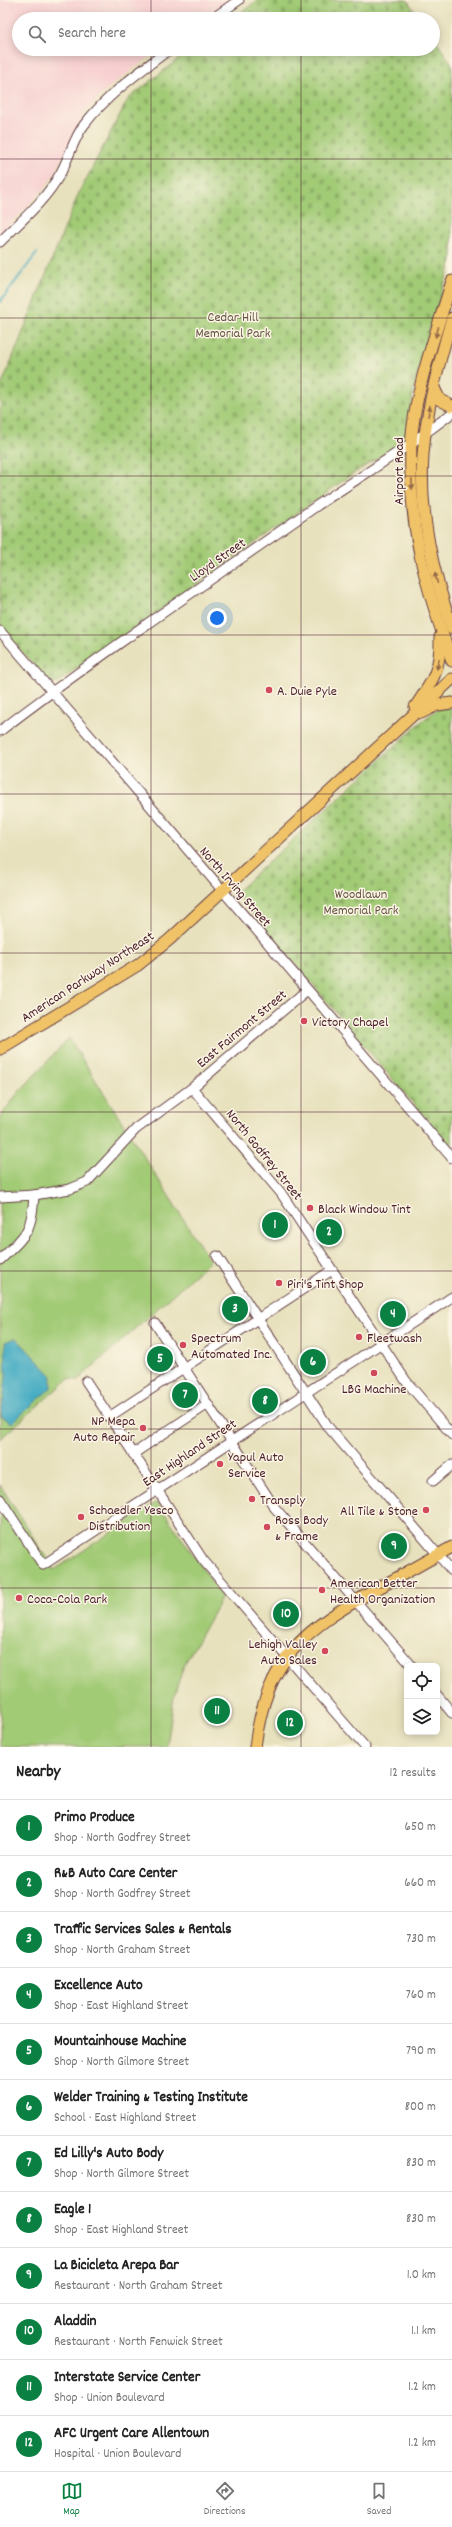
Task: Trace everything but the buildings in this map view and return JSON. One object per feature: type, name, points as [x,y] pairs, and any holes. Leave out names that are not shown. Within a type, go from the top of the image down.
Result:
[{"type":"main road","name":"Airport Road","points":[[452,281],[418,399],[411,445],[414,531],[421,569],[452,661]]},
{"type":"main road","name":"Airport Road","points":[[452,318],[434,388],[425,435],[423,481],[427,536],[436,579],[452,628]]},
{"type":"main road","points":[[434,388],[440,400],[452,406]]},
{"type":"main road","points":[[406,721],[431,684],[438,666],[439,625]]},
{"type":"main road","points":[[406,721],[452,679]]},
{"type":"main road","points":[[406,721],[437,704],[452,703]]},
{"type":"main road","name":"American Parkway Northeast","points":[[0,1049],[138,964],[170,940],[406,721]]},
{"type":"main road","points":[[255,1747],[263,1705],[274,1679],[287,1657],[316,1626],[356,1600],[452,1548]]},
{"type":"street","points":[[222,12],[239,0]]},
{"type":"street","points":[[0,242],[46,196],[61,174],[82,127],[95,111],[126,81],[160,56]]},
{"type":"street","name":"Lloyd Street","points":[[0,731],[52,692],[316,507],[411,445],[452,414]]},
{"type":"street","name":"North Irving Street","points":[[0,631],[222,892],[451,1157]]},
{"type":"street","name":"East Fairmont Street","points":[[0,1197],[34,1195],[70,1189],[87,1182],[136,1129],[192,1088],[307,990]]},
{"type":"street","name":"North Godfrey Street","points":[[192,1088],[281,1193],[406,1381],[452,1435]]},
{"type":"street","points":[[0,1260],[21,1240],[30,1227],[34,1195]]},
{"type":"street","points":[[217,1256],[329,1428],[452,1571]]},
{"type":"street","points":[[109,1417],[332,1270]]},
{"type":"street","name":"East Highland Street","points":[[0,1499],[43,1565],[452,1297]]},
{"type":"street","points":[[155,1324],[275,1508],[409,1663]]},
{"type":"street","points":[[86,1381],[203,1560],[365,1747]]},
{"type":"street","points":[[133,1454],[208,1404]]},
{"type":"street","points":[[433,1481],[452,1465]]},
{"type":"street","points":[[440,1699],[452,1713]]},
{"type":"shaded area","points":[[0,0],[229,0],[212,12],[12,12],[12,56],[151,56],[107,89],[85,112],[54,175],[44,189],[0,235]]},
{"type":"green space","points":[[258,0],[407,0],[415,12],[242,12]]},
{"type":"green space","name":"Cedar Hill Memorial Park","points":[[440,47],[452,64],[452,260],[429,331],[414,387],[407,436],[403,442],[351,475],[58,682],[48,682],[0,626],[0,389],[78,195],[128,99],[182,56],[440,56]]},
{"type":"green space","name":"Woodlawn Memorial Park","points":[[452,708],[451,1148],[235,893],[422,721],[438,709]]},
{"type":"green space","points":[[69,1038],[210,1261],[78,1380],[68,1379],[0,1439],[0,1117],[18,1093]]},
{"type":"green space","name":"Coca-Cola Park","points":[[0,1485],[54,1570],[157,1502],[222,1597],[184,1665],[174,1696],[167,1747],[0,1747]]},
{"type":"water","points":[[16,1338],[52,1376],[51,1388],[12,1423],[1,1416],[6,1377],[5,1342]]},
{"type":"waterway","points":[[0,302],[37,253]]},
{"type":"place","name":"A. Duie Pyle","points":[[269,690]]},
{"type":"place","name":"Victory Chapel","points":[[304,1021]]},
{"type":"place","name":"Black Window Tint","points":[[310,1208]]},
{"type":"place","name":"Primo Produce","points":[[275,1225]]},
{"type":"place","name":"R&B Auto Care Center","points":[[329,1232]]},
{"type":"place","name":"Piri's Tint Shop","points":[[279,1283]]},
{"type":"place","name":"Traffic Services Sales & Rentals","points":[[235,1309]]},
{"type":"place","name":"Excellence Auto","points":[[393,1314]]},
{"type":"place","name":"Fleetwash","points":[[359,1337]]},
{"type":"place","name":"Spectrum Automated Inc.","points":[[183,1345]]},
{"type":"place","name":"Mountainhouse Machine","points":[[160,1359]]},
{"type":"place","name":"Welder Training & Testing Institute","points":[[313,1362]]},
{"type":"place","name":"LBG Machine","points":[[374,1373]]},
{"type":"place","name":"Ed Lilly's Auto Body","points":[[185,1395]]},
{"type":"place","name":"Eagle 1","points":[[265,1401]]},
{"type":"place","name":"NP Mepa Auto Repair","points":[[143,1428]]},
{"type":"place","name":"Yapul Auto Service","points":[[220,1464]]},
{"type":"place","name":"Transply","points":[[252,1499]]},
{"type":"place","name":"All Tile & Stone","points":[[426,1510]]},
{"type":"place","name":"Schaedler Yesco Distribution","points":[[81,1517]]},
{"type":"place","name":"Ross Body & Frame","points":[[267,1527]]},
{"type":"place","name":"La Bicicleta Arepa Bar","points":[[394,1546]]},
{"type":"place","name":"American Better Health Organization","points":[[322,1590]]},
{"type":"place","name":"Coca-Cola Park","points":[[19,1598]]},
{"type":"place","name":"Aladdin","points":[[286,1614]]},
{"type":"place","name":"Lehigh Valley Auto Sales","points":[[325,1651]]},
{"type":"place","name":"Interstate Service Center","points":[[217,1711]]},
{"type":"place","name":"AFC Urgent Care Allentown","points":[[290,1723]]}]
